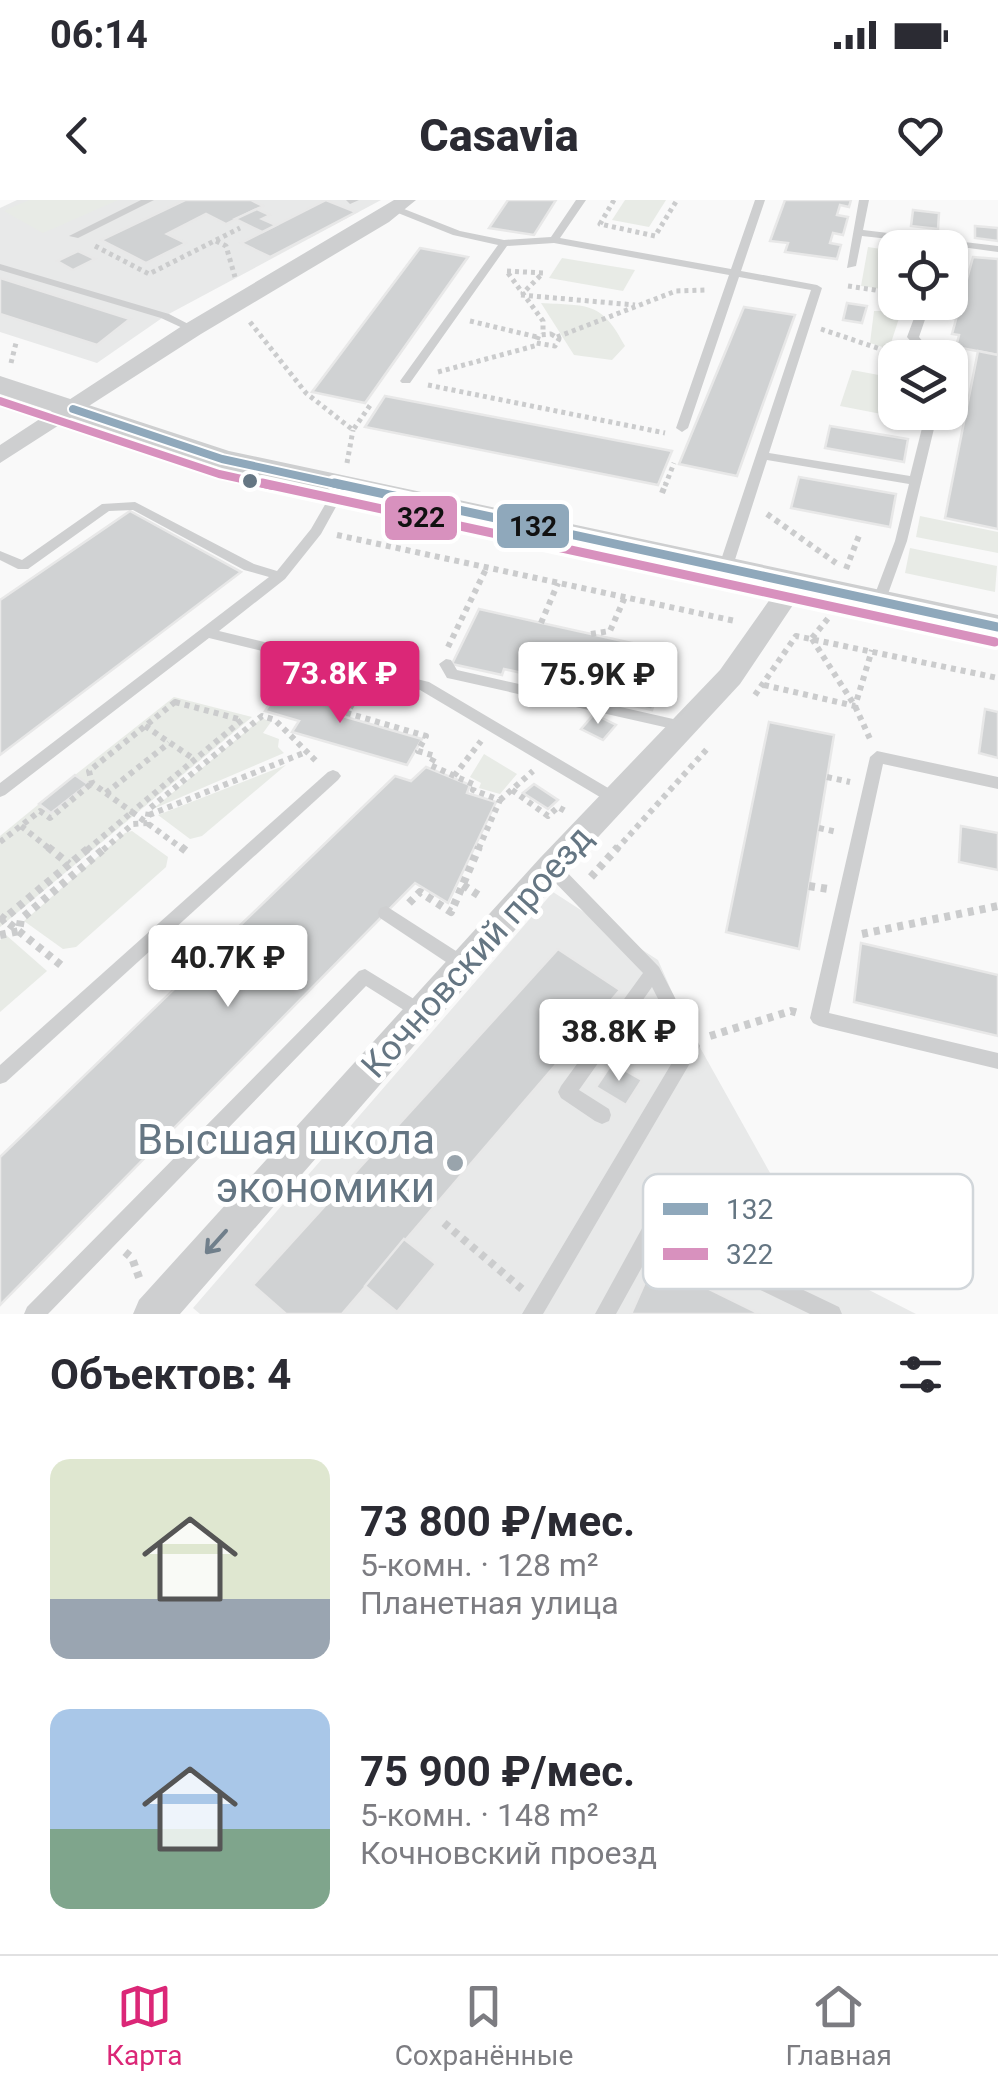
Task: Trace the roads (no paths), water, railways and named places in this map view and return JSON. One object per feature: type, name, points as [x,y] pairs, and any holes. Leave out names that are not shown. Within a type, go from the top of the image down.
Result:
[{"type":"street","points":[[0,456],[193,329],[401,204]]},
{"type":"street","points":[[6,374],[74,409],[222,458],[998,626]]},
{"type":"street","name":"Кочновский проезд","points":[[166,1310],[421,1012],[730,677],[794,584]]},
{"type":"lane","points":[[74,236],[149,200]]},
{"type":"lane","points":[[554,240],[581,200]]},
{"type":"lane","points":[[682,428],[760,200]]},
{"type":"lane","points":[[851,266],[864,200]]},
{"type":"lane","points":[[401,204],[458,233],[504,243],[554,240],[816,288],[725,569]]},
{"type":"lane","points":[[857,232],[878,235]]},
{"type":"lane","points":[[406,381],[504,243]]},
{"type":"lane","points":[[968,247],[998,250]]},
{"type":"lane","points":[[0,267],[165,316],[193,329]]},
{"type":"lane","points":[[879,602],[900,541],[928,430]]},
{"type":"lane","points":[[762,455],[915,481]]},
{"type":"lane","points":[[0,792],[280,576],[316,530],[342,485]]},
{"type":"lane","points":[[0,555],[23,566],[106,507],[136,506],[249,567],[280,576]]},
{"type":"lane","points":[[207,633],[424,686],[616,799]]},
{"type":"lane","points":[[446,664],[452,674],[682,726]]},
{"type":"lane","points":[[998,783],[878,757],[819,1018],[998,1061]]},
{"type":"lane","points":[[0,1076],[332,776]]},
{"type":"lane","points":[[535,1308],[691,1046],[653,972],[551,867]]},
{"type":"lane","points":[[390,916],[464,965]]},
{"type":"lane","points":[[602,1115],[567,1092],[653,972]]},
{"type":"lane","points":[[34,1314],[364,976],[421,1012]]},
{"type":"lane","points":[[605,1314],[643,1246]]},
{"type":"lane","points":[[780,1289],[832,1314]]},
{"type":"place","name":"Высшая школа экономики","points":[[455,1163]]}]
